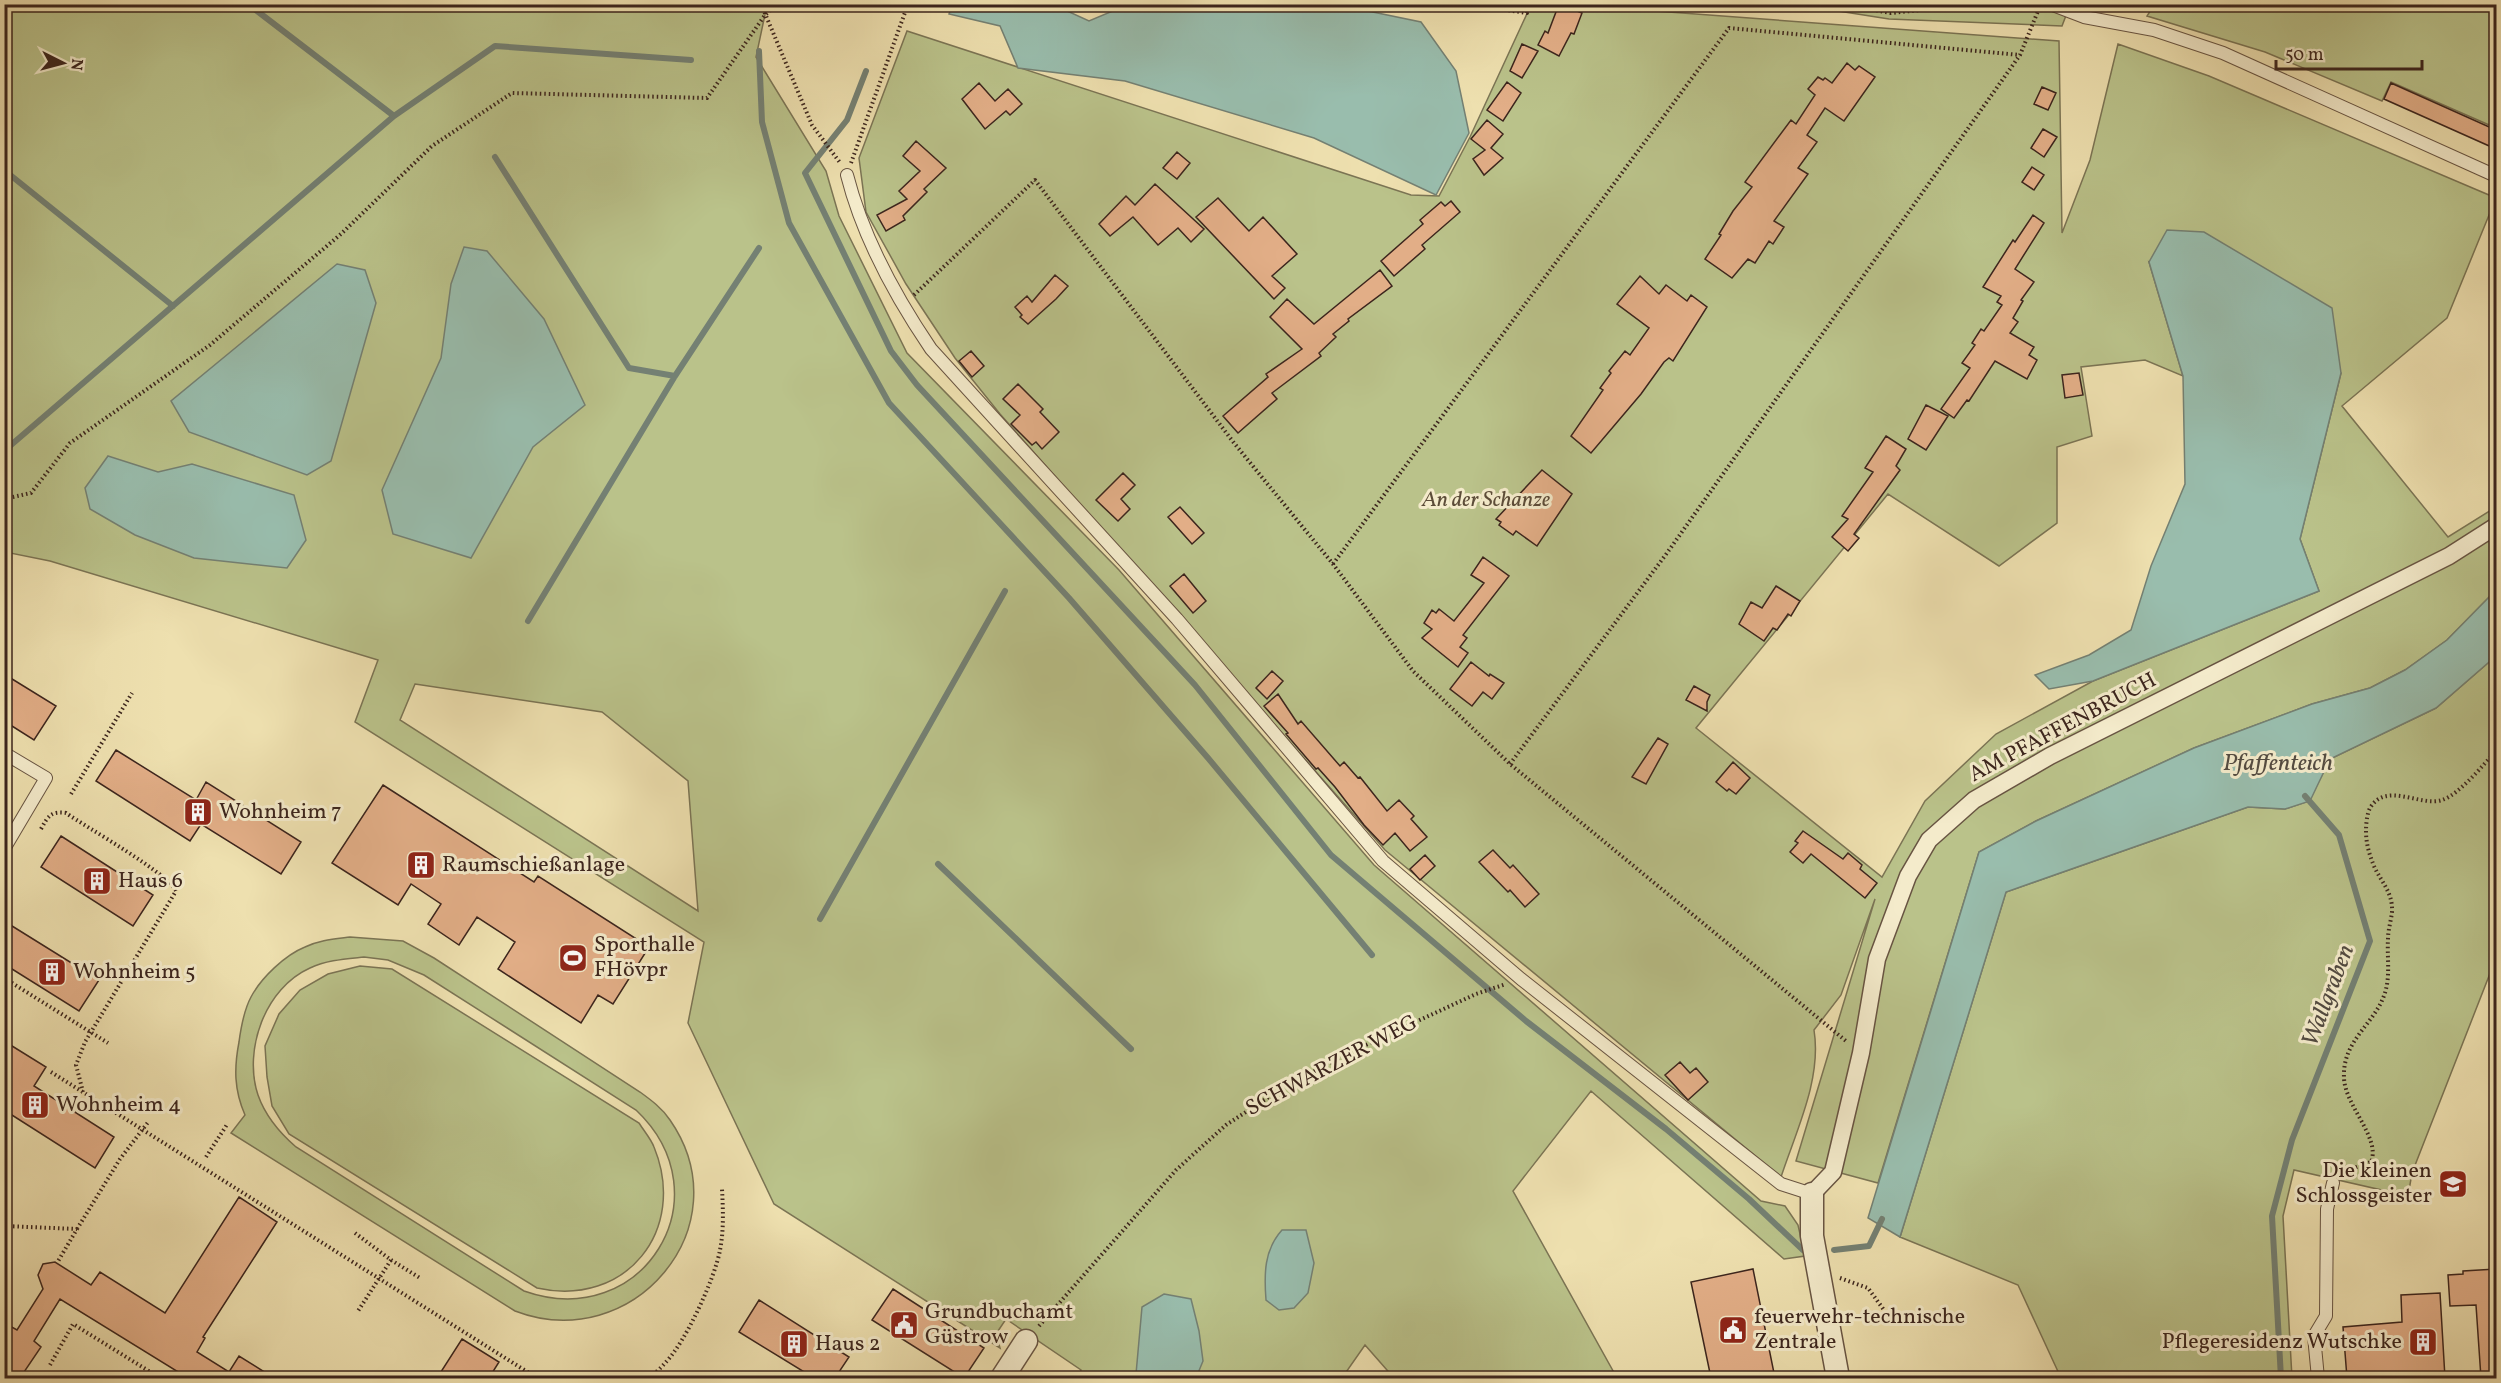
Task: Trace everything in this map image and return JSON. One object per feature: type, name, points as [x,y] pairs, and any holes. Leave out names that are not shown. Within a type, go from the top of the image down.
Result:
[{"type":"street","name":"AM PFAFFENBRUCH","points":[[1812,1194],[1833,1172],[1861,1053],[1877,959],[1908,876],[1929,840],[1974,800],[2050,756],[2449,556],[2496,526]]},
{"type":"street","points":[[1812,1194],[1812,1236],[1838,1378]]},
{"type":"street","points":[[1002,1378],[1026,1341]]},
{"type":"lane","points":[[2050,4],[2084,17],[2154,30],[2223,53],[2496,176]]},
{"type":"lane","points":[[847,175],[856,210],[902,306],[931,349],[1177,619],[1383,861],[1521,980],[1781,1184],[1812,1194]]},
{"type":"lane","points":[[4,753],[46,778],[4,849]]},
{"type":"lane","points":[[2318,1378],[2314,1335],[2326,1316],[2327,1209],[2333,1184]]},
{"type":"path","points":[[761,4],[812,125],[838,160]]},
{"type":"path","points":[[4,499],[31,493],[70,443],[210,345],[340,234],[432,146],[512,93],[707,98],[765,15],[777,4]]},
{"type":"path","points":[[847,175],[908,4]]},
{"type":"path","points":[[1464,4],[1527,13],[1528,4]]},
{"type":"path","points":[[1840,4],[1891,13],[1979,4]]},
{"type":"path","points":[[1510,764],[1667,553],[2020,54],[2041,4]]},
{"type":"path","points":[[1333,564],[1729,28],[2020,54]]},
{"type":"path","points":[[902,306],[1035,180],[1234,443],[1333,564],[1413,671],[1510,764],[1861,1053]]},
{"type":"path","points":[[71,794],[132,693]]},
{"type":"path","points":[[4,731],[9,724]]},
{"type":"path","points":[[2333,1184],[2340,1173],[2371,1162],[2374,1155],[2371,1142],[2351,1104],[2344,1080],[2345,1060],[2353,1040],[2379,1005],[2386,989],[2388,937],[2392,910],[2388,888],[2374,868],[2366,845],[2369,809],[2379,799],[2389,795],[2441,800],[2454,793],[2496,751]]},
{"type":"path","points":[[41,829],[48,815],[56,811],[66,813],[158,873],[173,884],[176,891],[91,1033],[76,1065],[83,1092]]},
{"type":"path","points":[[4,978],[108,1043]]},
{"type":"path","name":"SCHWARZER WEG","points":[[1026,1341],[1176,1170],[1226,1125],[1284,1087],[1355,1050],[1476,994],[1521,980]]},
{"type":"path","points":[[51,1072],[537,1378]]},
{"type":"path","points":[[57,1263],[120,1159],[149,1121]]},
{"type":"path","points":[[206,1157],[228,1124]]},
{"type":"path","points":[[650,1378],[668,1361],[690,1325],[709,1283],[720,1251],[723,1221],[722,1189]]},
{"type":"path","points":[[4,1226],[77,1229]]},
{"type":"path","points":[[355,1233],[420,1278]]},
{"type":"path","points":[[357,1311],[391,1260]]},
{"type":"path","points":[[1837,1277],[1868,1288],[1892,1321]]},
{"type":"path","points":[[50,1365],[73,1324],[160,1378]]},
{"type":"green space","points":[[5,5],[767,5],[756,57],[826,171],[839,216],[907,353],[1119,570],[1374,865],[1761,1201],[1785,1206],[1798,1225],[1805,1256],[1784,1259],[1591,1091],[1513,1191],[1617,1378],[1394,1378],[1365,1345],[1342,1378],[1077,1378],[1081,1370],[1006,1319],[996,1334],[1000,1348],[774,1204],[688,1023],[704,942],[355,722],[378,660],[50,561],[5,552]],"holes":[[[415,684],[602,712],[688,781],[698,911],[400,720]]]},
{"type":"green space","name":"An der Schanze","points":[[1531,5],[1574,5],[2059,41],[2062,233],[2090,160],[2118,44],[2209,76],[2496,198],[2447,318],[2342,406],[2448,537],[2496,507],[2496,590],[2447,640],[2405,670],[2370,688],[2312,704],[2194,748],[2036,821],[1979,852],[1878,1183],[1796,1161],[1875,899],[1841,995],[1814,1030],[1814,1067],[1811,1086],[1781,1177],[1385,850],[1000,414],[955,358],[906,284],[866,212],[859,158],[907,31],[1411,195],[1439,196],[1470,137]],"holes":[[[2149,262],[2341,373],[2300,539],[2319,591],[2093,681],[1996,734],[1925,801],[1882,877],[1696,728],[1888,494],[1999,566],[2057,523],[2057,447],[2092,436],[2081,367],[2145,360],[2183,376]]]},
{"type":"green space","points":[[1800,5],[2070,5],[2062,26],[1889,19]]},
{"type":"green space","points":[[2154,5],[2496,5],[2496,128],[2391,82],[2382,101],[2265,52],[2147,16]]},
{"type":"green space","points":[[2496,656],[2496,958],[2412,1173],[2408,1196],[2294,1170],[2283,1216],[2292,1378],[2061,1378],[2018,1285],[1900,1237],[2006,892],[2248,807],[2285,809],[2309,801],[2330,759],[2436,708]]},
{"type":"green space","points":[[350,937],[403,941],[434,958],[640,1092],[667,1116],[689,1161],[693,1201],[684,1239],[664,1272],[635,1299],[599,1315],[558,1320],[515,1311],[231,1133],[245,1115],[237,1088],[237,1052],[246,1007],[255,990],[282,961],[297,951],[327,940]],"holes":[[[364,957],[388,960],[424,975],[636,1110],[662,1144],[674,1180],[672,1216],[659,1248],[636,1275],[604,1293],[567,1299],[524,1291],[296,1147],[274,1124],[258,1095],[253,1059],[256,1040],[270,1005],[294,977],[316,965]]]},
{"type":"green space","points":[[360,966],[392,969],[639,1123],[654,1147],[662,1178],[663,1207],[655,1233],[642,1256],[622,1274],[598,1286],[569,1291],[537,1288],[289,1134],[272,1106],[265,1046],[279,1014],[300,990],[328,974]]},
{"type":"water","points":[[1334,4],[1421,22],[1456,71],[1469,133],[1436,195],[1314,138],[1125,81],[1018,68],[1000,26],[949,14],[952,5],[1054,5],[1089,21],[1127,5]]},
{"type":"water","points":[[2167,230],[2204,232],[2332,308],[2341,373],[2300,539],[2319,591],[2093,681],[2049,689],[2035,675],[2089,655],[2131,630],[2151,566],[2185,484],[2183,376],[2149,262]]},
{"type":"water","points":[[464,247],[487,251],[544,319],[585,405],[533,447],[471,558],[393,534],[382,490],[441,358],[451,284]]},
{"type":"water","points":[[337,264],[365,270],[376,303],[331,461],[307,475],[189,432],[171,401]]},
{"type":"water","points":[[108,456],[158,472],[192,464],[294,495],[306,540],[287,568],[194,558],[135,535],[90,509],[85,488]]},
{"type":"water","name":"Pfaffenteich","points":[[2496,590],[2496,656],[2436,708],[2330,759],[2310,801],[2285,809],[2248,807],[2006,892],[1900,1237],[1868,1218],[1979,852],[2036,821],[2194,748],[2312,704],[2370,688],[2405,670],[2447,640]]},
{"type":"water","points":[[1282,1230],[1306,1230],[1314,1263],[1308,1293],[1294,1308],[1279,1310],[1266,1300],[1265,1272],[1268,1254]]},
{"type":"water","points":[[1164,1294],[1191,1299],[1203,1361],[1196,1378],[1139,1378],[1136,1374],[1142,1307]]},
{"type":"building","points":[[1559,4],[1582,13],[1574,34],[1571,33],[1559,56],[1538,45],[1545,31],[1548,33]]},
{"type":"building","points":[[1522,44],[1538,51],[1522,78],[1510,71]]},
{"type":"building","points":[[1847,63],[1855,70],[1859,66],[1875,77],[1844,121],[1825,108],[1807,135],[1817,142],[1798,168],[1808,174],[1774,221],[1784,227],[1773,244],[1769,241],[1755,263],[1748,259],[1732,278],[1705,259],[1733,211],[1752,187],[1745,182],[1791,120],[1796,124],[1815,95],[1808,89],[1818,77],[1823,80],[1825,78],[1832,83]]},
{"type":"building","points":[[1507,82],[1521,93],[1503,121],[1487,110]]},
{"type":"building","points":[[979,83],[995,101],[1008,89],[1022,104],[1010,115],[1006,111],[985,129],[962,99]]},
{"type":"building","points":[[2391,83],[2496,130],[2496,149],[2384,99]]},
{"type":"building","points":[[2042,87],[2056,93],[2048,110],[2034,104]]},
{"type":"building","points":[[1487,120],[1503,134],[1491,148],[1503,158],[1484,175],[1473,159],[1485,150],[1471,139]]},
{"type":"building","points":[[2043,129],[2057,137],[2044,157],[2031,148]]},
{"type":"building","points":[[916,141],[946,168],[924,189],[927,192],[903,216],[905,220],[886,231],[877,215],[907,199],[899,191],[920,171],[903,156]]},
{"type":"building","points":[[1177,152],[1190,163],[1177,179],[1163,168]]},
{"type":"building","points":[[2032,167],[2044,175],[2034,190],[2022,182]]},
{"type":"building","points":[[1155,184],[1204,229],[1191,242],[1178,228],[1158,245],[1133,217],[1110,236],[1099,224],[1126,196],[1135,205]]},
{"type":"building","points":[[1218,198],[1249,231],[1263,217],[1297,254],[1272,276],[1285,288],[1274,299],[1196,217]]},
{"type":"building","points":[[1451,201],[1460,212],[1422,245],[1425,249],[1394,276],[1381,261],[1423,224],[1420,220],[1441,202],[1445,206]]},
{"type":"building","points":[[2033,215],[2044,223],[2015,269],[2034,282],[2021,300],[2023,301],[2013,318],[2018,322],[2010,333],[2034,347],[2029,355],[2037,360],[2027,379],[1995,361],[1969,401],[1967,400],[1954,418],[1941,409],[1970,368],[1962,363],[1975,345],[1972,343],[1981,329],[1984,331],[2002,305],[1997,302],[2001,296],[1983,287],[2013,240],[2015,242]]},
{"type":"building","points":[[1380,270],[1392,286],[1348,319],[1349,321],[1333,334],[1336,337],[1319,353],[1321,356],[1272,393],[1277,399],[1238,433],[1223,416],[1268,377],[1266,374],[1302,349],[1270,317],[1287,299],[1314,324]]},
{"type":"building","points":[[1055,275],[1068,286],[1028,324],[1020,317],[1022,315],[1015,307],[1027,296],[1032,302]]},
{"type":"building","points":[[1640,276],[1659,294],[1666,285],[1687,301],[1691,295],[1707,307],[1673,361],[1669,358],[1664,362],[1641,394],[1591,453],[1571,436],[1603,390],[1600,388],[1611,373],[1609,371],[1625,351],[1630,355],[1649,328],[1617,304]]},
{"type":"building","points":[[971,351],[984,366],[972,377],[959,361]]},
{"type":"building","points":[[2079,373],[2083,395],[2065,398],[2062,375]]},
{"type":"building","points":[[1018,384],[1043,409],[1040,412],[1059,432],[1042,449],[1036,442],[1032,445],[1011,424],[1020,415],[1003,399]]},
{"type":"building","points":[[1926,405],[1948,416],[1926,450],[1908,439]]},
{"type":"building","points":[[1886,436],[1906,449],[1896,466],[1900,470],[1854,534],[1859,538],[1848,551],[1832,537],[1848,519],[1842,516],[1873,472],[1865,468]]},
{"type":"building","points":[[1542,470],[1572,494],[1537,546],[1516,531],[1513,535],[1499,525],[1501,522],[1496,519]]},
{"type":"building","points":[[1123,473],[1135,485],[1121,499],[1130,509],[1118,521],[1096,500]]},
{"type":"building","points":[[1180,507],[1204,533],[1192,544],[1168,517]]},
{"type":"building","points":[[1483,557],[1509,576],[1463,635],[1467,638],[1460,647],[1468,653],[1458,667],[1422,638],[1432,629],[1424,623],[1432,610],[1436,613],[1439,609],[1454,621],[1484,583],[1471,575]]},
{"type":"building","points":[[1184,574],[1206,601],[1193,613],[1170,586]]},
{"type":"building","points":[[1776,586],[1800,601],[1791,616],[1788,614],[1777,630],[1773,628],[1764,641],[1739,624],[1751,602],[1762,608]]},
{"type":"building","points":[[1471,662],[1489,676],[1490,674],[1504,683],[1492,699],[1483,692],[1472,706],[1450,689]]},
{"type":"building","points":[[1272,671],[1283,681],[1267,699],[1256,688]]},
{"type":"building","points":[[4,674],[56,706],[34,740],[4,721]]},
{"type":"building","points":[[1694,686],[1710,695],[1707,711],[1686,700]]},
{"type":"building","points":[[1278,694],[1298,724],[1301,721],[1340,766],[1344,762],[1358,778],[1360,777],[1387,811],[1399,800],[1414,816],[1411,819],[1427,837],[1410,851],[1395,833],[1383,845],[1264,706]]},
{"type":"building","points":[[1658,738],[1668,744],[1646,784],[1632,777]]},
{"type":"building","name":"Wohnheim 7","points":[[116,750],[196,800],[206,782],[301,842],[281,874],[201,824],[190,841],[96,781]]},
{"type":"building","points":[[1733,762],[1750,778],[1736,794],[1729,789],[1727,791],[1716,782]]},
{"type":"building","points":[[383,785],[534,882],[538,876],[649,947],[613,1004],[598,995],[581,1023],[498,969],[515,942],[477,917],[459,945],[428,924],[441,904],[411,884],[398,905],[332,863]]},
{"type":"building","points":[[1803,831],[1843,859],[1848,853],[1862,865],[1860,869],[1877,883],[1865,898],[1811,854],[1803,863],[1790,852],[1798,843],[1795,841]]},
{"type":"building","name":"Haus 6","points":[[61,836],[153,895],[133,926],[41,867]]},
{"type":"building","points":[[1493,850],[1510,868],[1513,865],[1539,894],[1525,907],[1479,862]]},
{"type":"building","points":[[1425,855],[1435,866],[1420,880],[1410,869]]},
{"type":"building","name":"Wohnheim 5","points":[[4,921],[99,980],[79,1011],[4,964]]},
{"type":"building","name":"Wohnheim 4","points":[[4,1041],[46,1067],[34,1086],[114,1137],[95,1168],[4,1110],[4,1100],[11,1089],[4,1085]]},
{"type":"building","points":[[1680,1062],[1690,1073],[1696,1068],[1708,1082],[1688,1100],[1665,1075]]},
{"type":"building","points":[[239,1197],[277,1222],[203,1337],[205,1338],[197,1352],[229,1372],[239,1356],[274,1378],[195,1378],[185,1372],[183,1375],[60,1299],[34,1341],[41,1347],[20,1378],[4,1378],[4,1335],[10,1326],[17,1330],[43,1289],[38,1275],[43,1264],[55,1262],[91,1285],[100,1272],[165,1313]]},
{"type":"building","name":"feuerwehr-technische Zentrale","points":[[1753,1269],[1775,1378],[1711,1378],[1691,1282]]},
{"type":"building","points":[[2496,1269],[2496,1378],[2481,1378],[2476,1305],[2450,1306],[2448,1275],[2463,1274],[2463,1271]]},
{"type":"building","points":[[893,1289],[984,1348],[964,1378],[872,1320]]},
{"type":"building","points":[[2440,1293],[2445,1378],[2347,1378],[2343,1327],[2402,1322],[2401,1295]]},
{"type":"building","name":"Haus 2","points":[[759,1300],[849,1357],[835,1378],[814,1378],[739,1332]]},
{"type":"building","points":[[462,1339],[499,1362],[489,1378],[437,1378]]},
{"type":"waterway","points":[[248,4],[394,116]]},
{"type":"waterway","points":[[4,451],[394,116],[495,46],[691,60]]},
{"type":"waterway","points":[[759,51],[762,122],[789,223],[889,403],[1069,598],[1208,758],[1372,955]]},
{"type":"waterway","points":[[866,71],[847,120],[805,173],[891,351],[917,385],[1195,685],[1331,855],[1526,1021],[1666,1129],[1749,1199],[1803,1250]]},
{"type":"waterway","points":[[495,157],[629,368],[675,376]]},
{"type":"waterway","points":[[4,170],[173,306]]},
{"type":"waterway","points":[[528,621],[675,376],[759,248]]},
{"type":"waterway","points":[[820,919],[1005,591]]},
{"type":"waterway","name":"Wallgraben","points":[[2281,1378],[2272,1216],[2292,1140],[2370,941],[2339,835],[2305,796]]},
{"type":"waterway","points":[[938,864],[1131,1049]]},
{"type":"waterway","points":[[1834,1250],[1869,1246],[1882,1219]]},
{"type":"place","name":"Wohnheim 7","points":[[198,812]]},
{"type":"place","name":"Raumschießanlage","points":[[421,865]]},
{"type":"place","name":"Haus 6","points":[[97,881]]},
{"type":"place","name":"Sporthalle FHövpr","points":[[573,958]]},
{"type":"place","name":"Wohnheim 5","points":[[52,972]]},
{"type":"place","name":"Wohnheim 4","points":[[35,1105]]},
{"type":"place","name":"Die kleinen Schlossgeister","points":[[2453,1184]]},
{"type":"place","name":"Grundbuchamt Güstrow","points":[[904,1325]]},
{"type":"place","name":"feuerwehr-technische Zentrale","points":[[1733,1330]]},
{"type":"place","name":"Pflegeresidenz Wutschke","points":[[2423,1342]]},
{"type":"place","name":"Haus 2","points":[[794,1344]]}]
